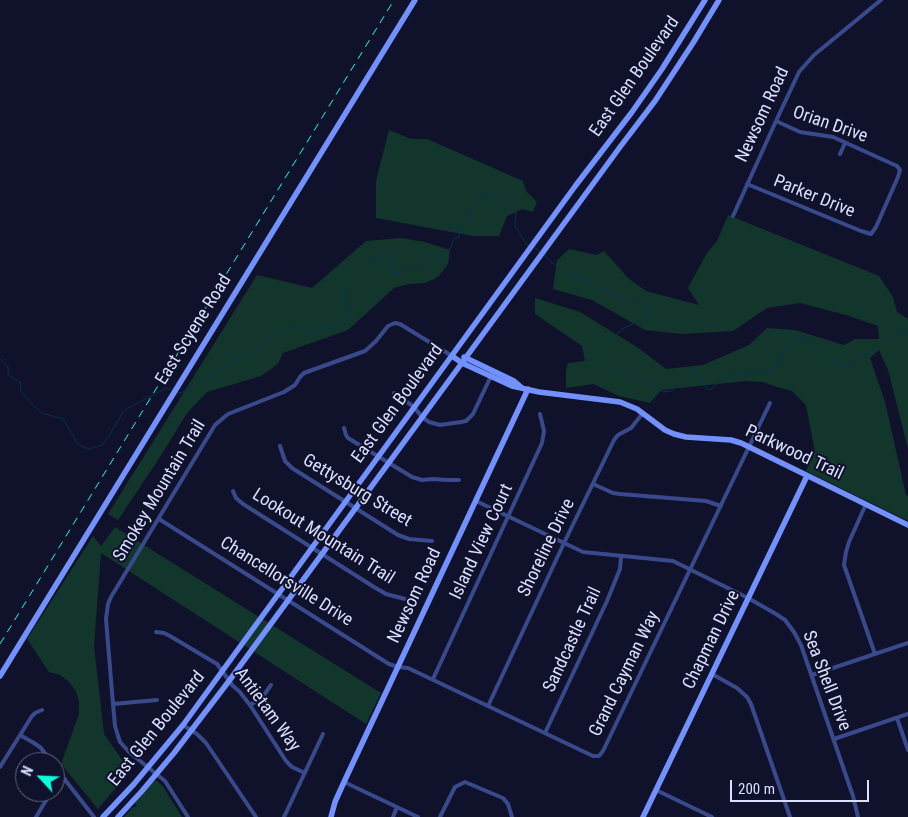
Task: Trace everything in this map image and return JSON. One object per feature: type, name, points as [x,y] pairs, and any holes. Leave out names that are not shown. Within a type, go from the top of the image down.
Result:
[{"type":"street","name":"East Scyene Road","points":[[0,676],[415,0]]},
{"type":"street","name":"East Glen Boulevard","points":[[103,817],[149,768],[183,725],[517,266],[632,112],[662,69],[705,0]]},
{"type":"street","name":"East Glen Boulevard","points":[[118,817],[192,731],[229,681],[655,101],[719,0]]},
{"type":"street","name":"Newsom Road","points":[[733,216],[776,121],[806,63],[881,0]]},
{"type":"street","name":"Orian Drive","points":[[776,121],[800,132],[832,137],[897,166],[900,170],[898,177],[876,227],[871,234]]},
{"type":"street","points":[[610,140],[620,147]]},
{"type":"street","points":[[840,154],[845,142]]},
{"type":"street","name":"Parker Drive","points":[[748,184],[871,234]]},
{"type":"street","name":"Smokey Mountain Trail","points":[[188,817],[164,781],[129,752],[120,742],[115,726],[113,704],[106,619],[108,604],[215,425],[228,414],[284,392],[295,385],[304,374],[365,351],[388,326],[394,324],[400,324],[452,356]]},
{"type":"street","name":"Parkwood Trail","points":[[452,356],[466,357],[512,386],[620,402],[633,406],[665,430],[674,434],[686,437],[731,440],[741,443],[908,525]]},
{"type":"street","name":"Parkwood Trail","points":[[452,356],[462,363],[492,373]]},
{"type":"street","points":[[394,393],[414,407],[422,417],[437,425],[466,421],[473,414],[492,373]]},
{"type":"street","name":"Newsom Road","points":[[331,817],[344,782],[476,501],[524,388]]},
{"type":"street","name":"Grand Cayman Way","points":[[398,667],[408,668],[433,679],[593,756],[602,754],[770,403]]},
{"type":"street","name":"Shoreline Drive","points":[[488,706],[564,543],[616,438],[631,428],[641,418],[643,413]]},
{"type":"street","name":"Island View Court","points":[[433,679],[542,443],[544,432],[540,414]]},
{"type":"street","points":[[344,428],[348,438],[412,478],[459,480]]},
{"type":"street","name":"Gettysburg Street","points":[[280,446],[285,461],[292,468],[345,502],[404,538],[432,541]]},
{"type":"street","name":"Chapman Drive","points":[[643,817],[807,476]]},
{"type":"street","points":[[593,484],[620,494],[706,501],[721,506]]},
{"type":"street","name":"Lookout Mountain Trail","points":[[233,491],[236,498],[242,504],[312,548],[386,594],[405,599]]},
{"type":"street","name":"Sea Shell Drive","points":[[476,501],[583,552],[673,561],[748,598],[785,620],[801,645],[853,796],[858,817]]},
{"type":"street","points":[[866,504],[849,542],[844,565],[875,654]]},
{"type":"street","name":"Chancellorsville Drive","points":[[159,519],[389,664],[398,667]]},
{"type":"street","name":"Sandcastle Trail","points":[[545,733],[607,601],[620,568],[621,556]]},
{"type":"street","name":"Antietam Way","points":[[156,632],[170,636],[217,664],[250,705],[286,761],[292,767],[305,773]]},
{"type":"street","points":[[812,675],[908,643]]},
{"type":"street","points":[[712,674],[737,688],[747,697],[790,817]]},
{"type":"street","points":[[250,705],[264,695],[271,685]]},
{"type":"street","points":[[113,704],[157,700]]},
{"type":"street","points":[[0,767],[32,716],[42,710]]},
{"type":"street","points":[[834,739],[908,714]]},
{"type":"street","points":[[897,718],[908,750]]},
{"type":"street","points":[[183,725],[206,743],[256,817]]},
{"type":"street","points":[[284,817],[324,734]]},
{"type":"street","points":[[20,735],[34,743],[44,752]]},
{"type":"street","points":[[65,780],[94,817]]},
{"type":"street","points":[[344,782],[418,817]]},
{"type":"street","points":[[440,817],[455,787],[464,782],[503,798],[508,804],[512,817]]},
{"type":"street","points":[[656,790],[712,817]]},
{"type":"street","points":[[36,817],[45,802]]},
{"type":"street","points":[[393,817],[397,807]]},
{"type":"green space","points":[[389,130],[411,139],[427,139],[523,181],[526,191],[537,202],[533,212],[522,209],[507,216],[499,236],[473,236],[376,218],[376,181]]},
{"type":"green space","points":[[728,215],[879,276],[893,297],[897,312],[908,319],[908,449],[888,370],[879,350],[870,358],[885,402],[906,495],[908,496],[908,521],[806,471],[815,452],[806,405],[792,391],[763,382],[746,381],[661,390],[650,403],[619,396],[593,384],[566,388],[568,363],[585,361],[582,346],[535,314],[535,298],[580,312],[637,347],[666,369],[703,365],[749,345],[767,328],[795,330],[844,345],[855,339],[879,339],[878,326],[846,315],[800,303],[767,308],[733,331],[683,334],[645,330],[592,300],[553,289],[557,260],[569,249],[597,255],[604,251],[628,278],[646,291],[699,305],[688,288],[707,253],[717,241]]},
{"type":"green space","points":[[402,238],[425,242],[450,250],[448,264],[439,276],[425,283],[409,284],[394,288],[348,330],[283,353],[278,364],[261,376],[207,392],[187,413],[118,520],[108,514],[257,275],[312,288],[366,241]]},
{"type":"green space","points":[[115,527],[381,693],[366,724],[101,553],[94,646],[104,734],[130,771],[98,809],[65,769],[65,753],[79,714],[79,702],[76,691],[60,675],[49,672],[27,639],[93,536],[101,546]]},
{"type":"green space","points":[[154,781],[162,785],[182,817],[124,817],[132,808],[137,806],[135,803]]},
{"type":"waterway","points":[[178,392],[181,393],[216,373],[233,359],[239,361],[257,349],[265,340],[292,327],[297,327],[307,334],[342,323],[349,310],[344,298],[346,288],[353,280],[356,272],[363,269],[370,260],[378,259],[386,250],[390,250],[396,257],[391,267],[395,274],[410,270],[423,272],[427,268],[426,262],[430,253],[438,261],[448,253],[454,239],[459,237],[460,225],[470,216],[474,199],[481,194],[498,195],[513,203],[516,208],[515,226],[529,246]]},
{"type":"waterway","points":[[533,247],[540,251]]},
{"type":"waterway","points":[[543,254],[569,274],[579,277],[626,302],[640,304],[649,310],[650,314],[647,318],[624,328],[609,341],[604,354],[610,364],[631,378],[638,382],[652,385],[663,392],[671,391],[690,370],[698,370],[700,379],[711,390],[721,377],[769,371],[776,367],[782,349],[791,340],[802,337],[812,340],[814,350],[819,355],[846,365],[853,364],[897,332],[908,333]]},
{"type":"waterway","points":[[0,359],[8,367],[10,376],[20,382],[21,391],[31,403],[42,413],[63,419],[76,442],[89,449],[102,445],[123,412],[128,408],[167,388],[172,390]]},
{"type":"railway","points":[[0,644],[394,0]]}]
